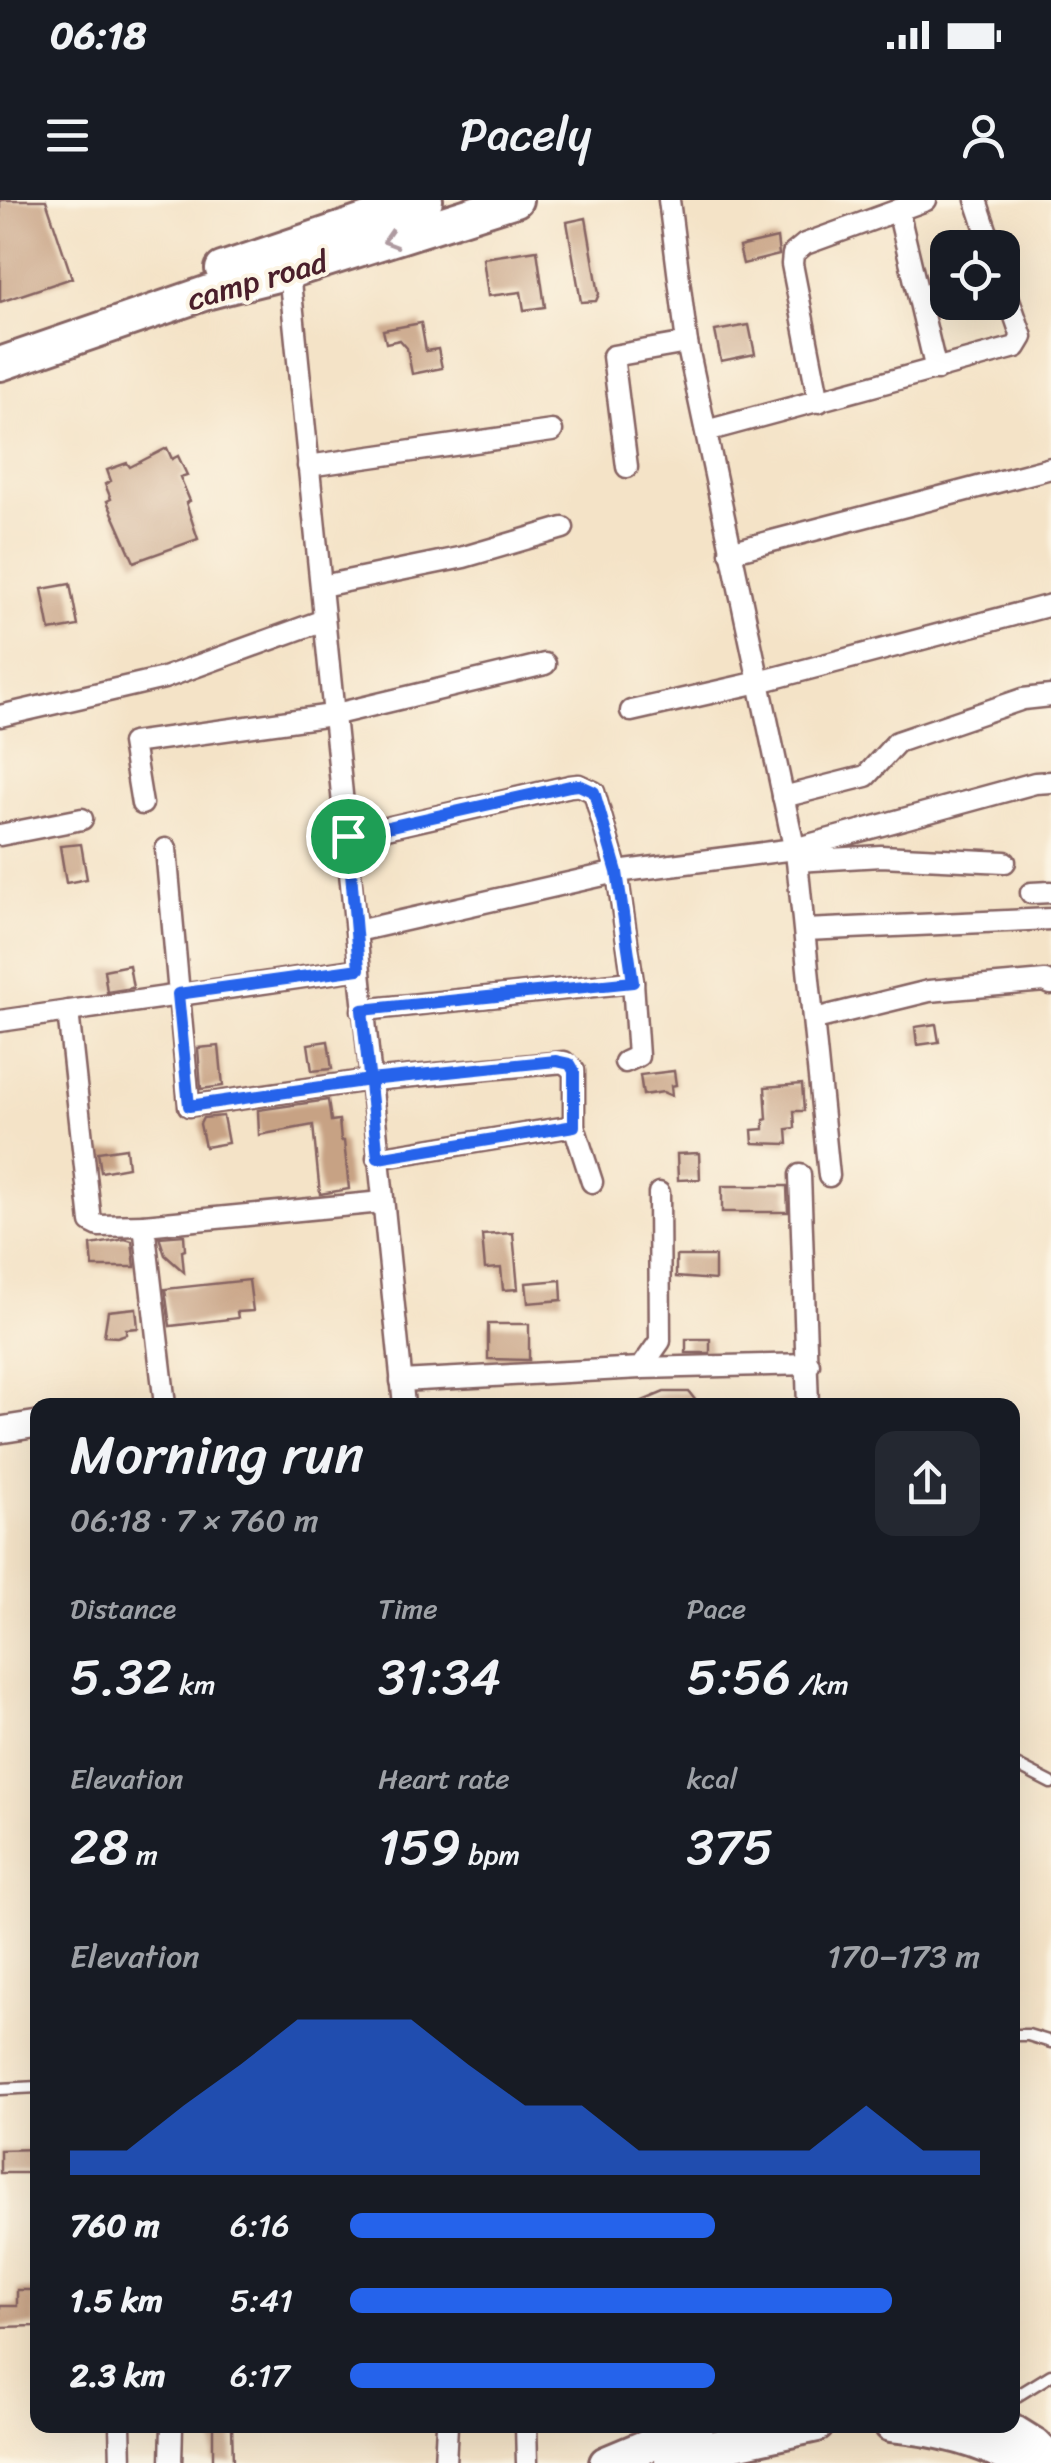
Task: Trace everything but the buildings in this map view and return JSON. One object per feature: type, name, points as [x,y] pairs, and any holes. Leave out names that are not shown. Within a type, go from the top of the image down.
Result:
[{"type":"main road","name":"camp road","points":[[0,345],[426,200]]},
{"type":"main road","name":"camp road","points":[[0,364],[209,292],[289,272],[516,200]]},
{"type":"main road","points":[[606,2463],[662,2443],[712,2448],[780,2433]]},
{"type":"main road","points":[[949,2433],[1035,2445],[1051,2461]]},
{"type":"main road","points":[[995,2440],[1021,2463]]},
{"type":"street","points":[[669,200],[687,343],[796,855],[830,1176]]},
{"type":"street","points":[[820,402],[793,254],[805,244],[926,200]]},
{"type":"street","points":[[976,200],[986,230]]},
{"type":"street","points":[[898,210],[936,370]]},
{"type":"street","points":[[289,272],[403,1398]]},
{"type":"street","points":[[706,430],[1016,347],[1021,332],[1017,320]]},
{"type":"street","points":[[627,466],[613,356],[687,343]]},
{"type":"street","points":[[308,466],[552,431]]},
{"type":"street","points":[[730,552],[1051,468]]},
{"type":"street","points":[[322,586],[464,556],[563,528]]},
{"type":"street","points":[[630,711],[759,682],[1051,604]]},
{"type":"street","points":[[0,716],[164,678],[324,620]]},
{"type":"street","points":[[142,804],[132,743],[332,715],[545,664]]},
{"type":"street","points":[[783,797],[866,776],[897,742],[1023,699],[1051,696]]},
{"type":"street","points":[[796,855],[962,802],[1051,782]]},
{"type":"street","points":[[348,836],[579,785],[594,792],[617,872],[633,982],[638,1056],[625,1062]]},
{"type":"street","points":[[0,835],[82,819]]},
{"type":"street","points":[[166,849],[189,1106],[370,1080],[564,1062],[574,1071],[574,1126],[592,1182]]},
{"type":"street","points":[[356,931],[617,872],[796,855],[1005,862]]},
{"type":"street","points":[[805,930],[1051,920]]},
{"type":"street","points":[[0,1021],[359,969]]},
{"type":"street","points":[[362,1010],[633,982]]},
{"type":"street","points":[[815,1019],[929,991],[1051,984]]},
{"type":"street","points":[[68,1011],[91,1222],[100,1226],[144,1225],[382,1202]]},
{"type":"street","points":[[378,1158],[574,1126]]},
{"type":"street","points":[[800,1175],[808,1398]]},
{"type":"street","points":[[641,1368],[660,1341],[659,1193]]},
{"type":"street","points":[[144,1225],[165,1398]]},
{"type":"street","points":[[401,1382],[641,1368],[808,1364]]},
{"type":"street","points":[[0,1430],[30,1425]]},
{"type":"street","points":[[120,2433],[120,2463]]},
{"type":"street","points":[[171,2463],[172,2433]]},
{"type":"street","points":[[445,2463],[447,2433]]},
{"type":"street","points":[[526,2433],[527,2463]]},
{"type":"lane","points":[[1020,1767],[1051,1783]]},
{"type":"lane","points":[[1020,2035],[1051,2042]]},
{"type":"lane","points":[[0,2088],[30,2087]]},
{"type":"lane","points":[[1020,2393],[1051,2376]]},
{"type":"route","points":[[348,836],[359,969],[178,994],[189,1106],[370,1080],[556,1061],[570,1064],[574,1071],[574,1126],[378,1158],[370,1080],[362,1010],[633,982],[617,872],[594,792],[586,786],[570,786],[348,836]]}]
